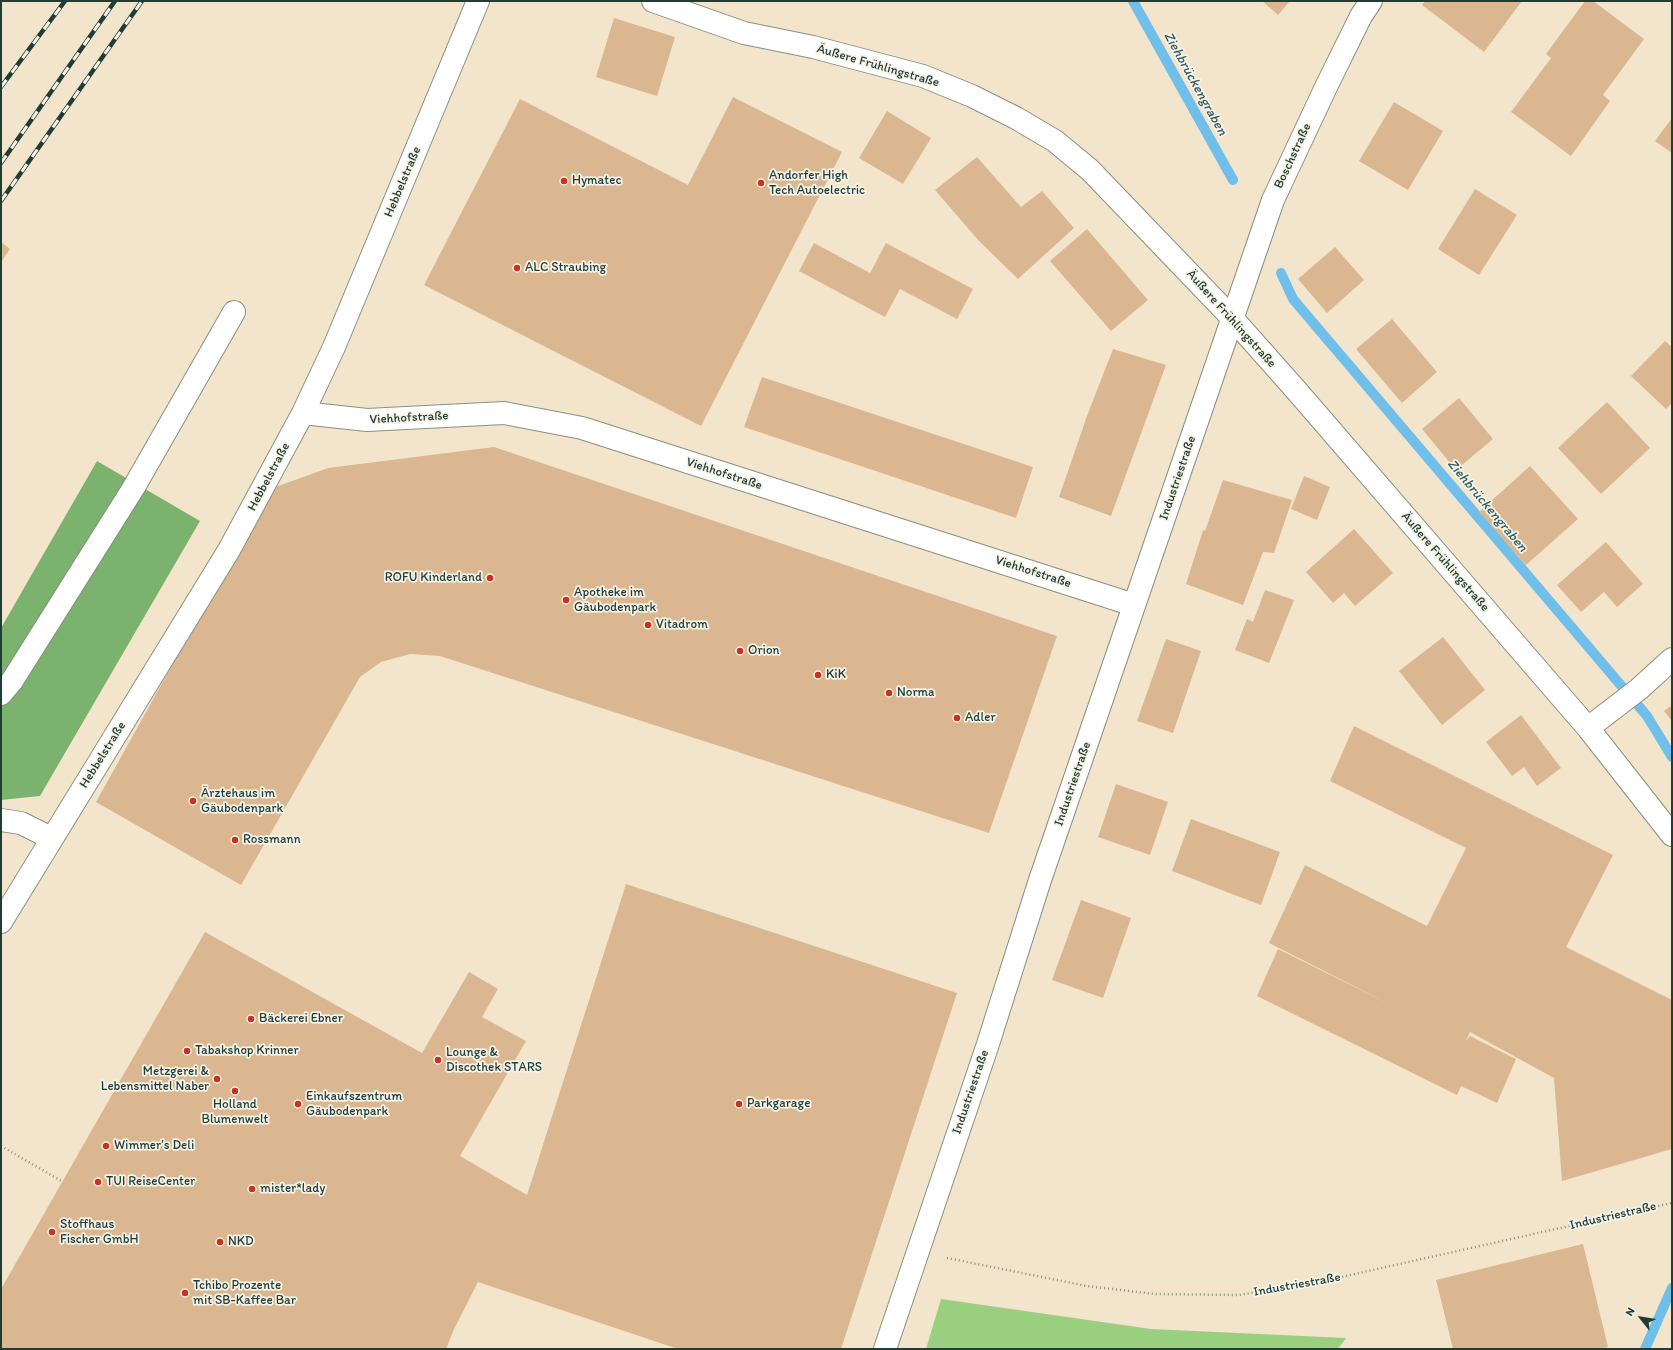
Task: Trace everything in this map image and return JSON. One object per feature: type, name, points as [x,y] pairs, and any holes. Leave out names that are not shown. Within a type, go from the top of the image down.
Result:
[{"type":"street","name":"Hebbelstraße","points":[[1,922],[51,838],[229,550],[303,413],[334,347],[478,1]]},
{"type":"street","name":"Äußere Frühlingstraße","points":[[653,1],[744,33],[820,48],[923,76],[972,96],[1016,118],[1055,141],[1090,170],[1233,319],[1588,728],[1672,835]]},
{"type":"street","name":"Boschstraße","points":[[1233,319],[1273,200],[1326,87],[1371,1]]},
{"type":"street","points":[[1,694],[12,681],[134,486],[234,312]]},
{"type":"street","name":"Industriestraße","points":[[885,1349],[988,1044],[1040,880],[1233,319]]},
{"type":"street","name":"Viehhofstraße","points":[[303,413],[366,420],[504,413],[582,428],[1134,605]]},
{"type":"street","points":[[1588,728],[1631,696],[1672,659]]},
{"type":"street","points":[[1,820],[22,823],[51,838]]},
{"type":"path","points":[[1,1146],[63,1182]]},
{"type":"path","name":"Industriestraße","points":[[917,1252],[1087,1286],[1155,1294],[1239,1295],[1328,1280],[1672,1203]]},
{"type":"green space","points":[[97,461],[200,521],[40,796],[1,800],[1,628]]},
{"type":"green space","points":[[941,1299],[1151,1329],[1346,1338],[1338,1349],[926,1349]]},
{"type":"building","points":[[1262,1],[1290,1],[1278,15]]},
{"type":"building","points":[[1425,1],[1522,1],[1484,52],[1422,5]]},
{"type":"building","points":[[1585,1],[1593,1],[1644,39],[1603,95],[1610,101],[1571,156],[1511,112],[1551,58],[1546,54]]},
{"type":"building","points":[[614,18],[675,37],[657,96],[596,77]]},
{"type":"building","points":[[733,97],[842,152],[701,426],[424,285],[520,99],[688,185]]},
{"type":"building","points":[[1394,102],[1443,131],[1408,190],[1359,161]]},
{"type":"building","points":[[887,111],[931,138],[903,184],[859,158]]},
{"type":"building","points":[[1672,118],[1672,153],[1655,141]]},
{"type":"building","points":[[977,157],[1021,207],[1042,191],[1074,228],[1018,279],[979,241],[935,190]]},
{"type":"building","points":[[1475,189],[1517,215],[1479,275],[1438,249]]},
{"type":"building","points":[[1087,229],[1148,300],[1111,331],[1050,261]]},
{"type":"building","points":[[1,242],[10,249],[1,262]]},
{"type":"building","points":[[814,243],[870,273],[886,243],[973,289],[957,319],[900,289],[885,317],[799,271]]},
{"type":"building","points":[[1335,247],[1364,280],[1327,313],[1298,279]]},
{"type":"building","points":[[1392,319],[1437,372],[1402,403],[1356,349]]},
{"type":"building","points":[[1665,341],[1672,347],[1672,403],[1666,409],[1631,376]]},
{"type":"building","points":[[1113,349],[1166,365],[1111,516],[1059,497],[1087,416]]},
{"type":"building","points":[[762,377],[1033,467],[1016,518],[744,427]]},
{"type":"building","points":[[1459,398],[1493,439],[1456,470],[1422,429]]},
{"type":"building","points":[[1607,402],[1650,448],[1601,494],[1558,448]]},
{"type":"building","points":[[494,447],[1057,636],[989,833],[440,656],[410,654],[381,662],[360,677],[241,885],[96,802],[270,489],[328,468]]},
{"type":"building","points":[[1530,466],[1578,519],[1526,565],[1479,512]]},
{"type":"building","points":[[1304,476],[1330,487],[1317,520],[1291,509]]},
{"type":"building","points":[[1223,480],[1292,500],[1274,553],[1263,552],[1243,605],[1186,584],[1203,530],[1205,531]]},
{"type":"building","points":[[1354,529],[1393,573],[1355,606],[1344,593],[1333,603],[1306,572]]},
{"type":"building","points":[[1606,542],[1643,584],[1617,607],[1604,592],[1581,612],[1557,585]]},
{"type":"building","points":[[1265,590],[1294,600],[1269,663],[1235,650],[1247,619],[1253,622]]},
{"type":"building","points":[[1443,637],[1485,690],[1442,725],[1399,671]]},
{"type":"building","points":[[1166,639],[1201,651],[1173,733],[1137,721]]},
{"type":"building","points":[[1672,705],[1672,721],[1664,711]]},
{"type":"building","points":[[1521,715],[1561,768],[1537,786],[1524,767],[1512,776],[1486,742]]},
{"type":"building","points":[[1354,726],[1613,855],[1566,947],[1672,1000],[1672,1149],[1562,1181],[1554,1078],[1470,1032],[1466,1041],[1470,1036],[1516,1059],[1497,1103],[1461,1086],[1457,1095],[1257,996],[1278,949],[1391,1005],[1269,943],[1305,865],[1427,926],[1466,848],[1330,781]]},
{"type":"building","points":[[1116,784],[1168,802],[1150,855],[1098,837]]},
{"type":"building","points":[[1191,819],[1280,852],[1261,905],[1172,871]]},
{"type":"building","points":[[626,884],[957,993],[841,1349],[678,1349],[478,1282],[454,1329],[446,1349],[1,1349],[1,1289],[205,932],[422,1053],[469,972],[498,989],[482,1017],[526,1041],[460,1156],[527,1195]]},
{"type":"building","points":[[1081,900],[1131,918],[1103,998],[1052,980]]},
{"type":"building","points":[[1583,1244],[1608,1347],[1601,1349],[1453,1349],[1436,1280]]},
{"type":"waterway","name":"Ziehbrückengraben","points":[[1133,1],[1233,180]]},
{"type":"waterway","name":"Ziehbrückengraben","points":[[1281,273],[1293,299],[1647,716],[1672,757]]},
{"type":"waterway","name":"Ziehbrückengraben","points":[[1645,1349],[1672,1288]]},
{"type":"railway","points":[[1,87],[65,1]]},
{"type":"railway","points":[[1,163],[115,1]]},
{"type":"railway","points":[[1,201],[142,1]]},
{"type":"place","name":"Hymatec","points":[[564,181]]},
{"type":"place","name":"Andorfer High Tech Autoelectric","points":[[761,183]]},
{"type":"place","name":"ALC Straubing","points":[[517,268]]},
{"type":"place","name":"ROFU Kinderland","points":[[490,578]]},
{"type":"place","name":"Apotheke im Gäubodenpark","points":[[566,600]]},
{"type":"place","name":"Vitadrom","points":[[648,625]]},
{"type":"place","name":"Orion","points":[[740,651]]},
{"type":"place","name":"KiK","points":[[818,675]]},
{"type":"place","name":"Norma","points":[[889,693]]},
{"type":"place","name":"Adler","points":[[957,718]]},
{"type":"place","name":"Ärztehaus im Gäubodenpark","points":[[193,801]]},
{"type":"place","name":"Rossmann","points":[[235,840]]},
{"type":"place","name":"Bäckerei Ebner","points":[[251,1019]]},
{"type":"place","name":"Tabakshop Krinner","points":[[187,1051]]},
{"type":"place","name":"Lounge & Discothek STARS","points":[[438,1060]]},
{"type":"place","name":"Metzgerei & Lebensmittel Naber","points":[[217,1079]]},
{"type":"place","name":"Holland Blumenwelt","points":[[235,1091]]},
{"type":"place","name":"Einkaufszentrum Gäubodenpark","points":[[298,1104]]},
{"type":"place","name":"Parkgarage","points":[[739,1104]]},
{"type":"place","name":"Wimmer’s Deli","points":[[106,1146]]},
{"type":"place","name":"TUI ReiseCenter","points":[[98,1182]]},
{"type":"place","name":"mister*lady","points":[[252,1189]]},
{"type":"place","name":"Stoffhaus Fischer GmbH","points":[[52,1232]]},
{"type":"place","name":"NKD","points":[[220,1242]]},
{"type":"place","name":"Tchibo Prozente mit SB-Kaffee Bar","points":[[185,1293]]}]
